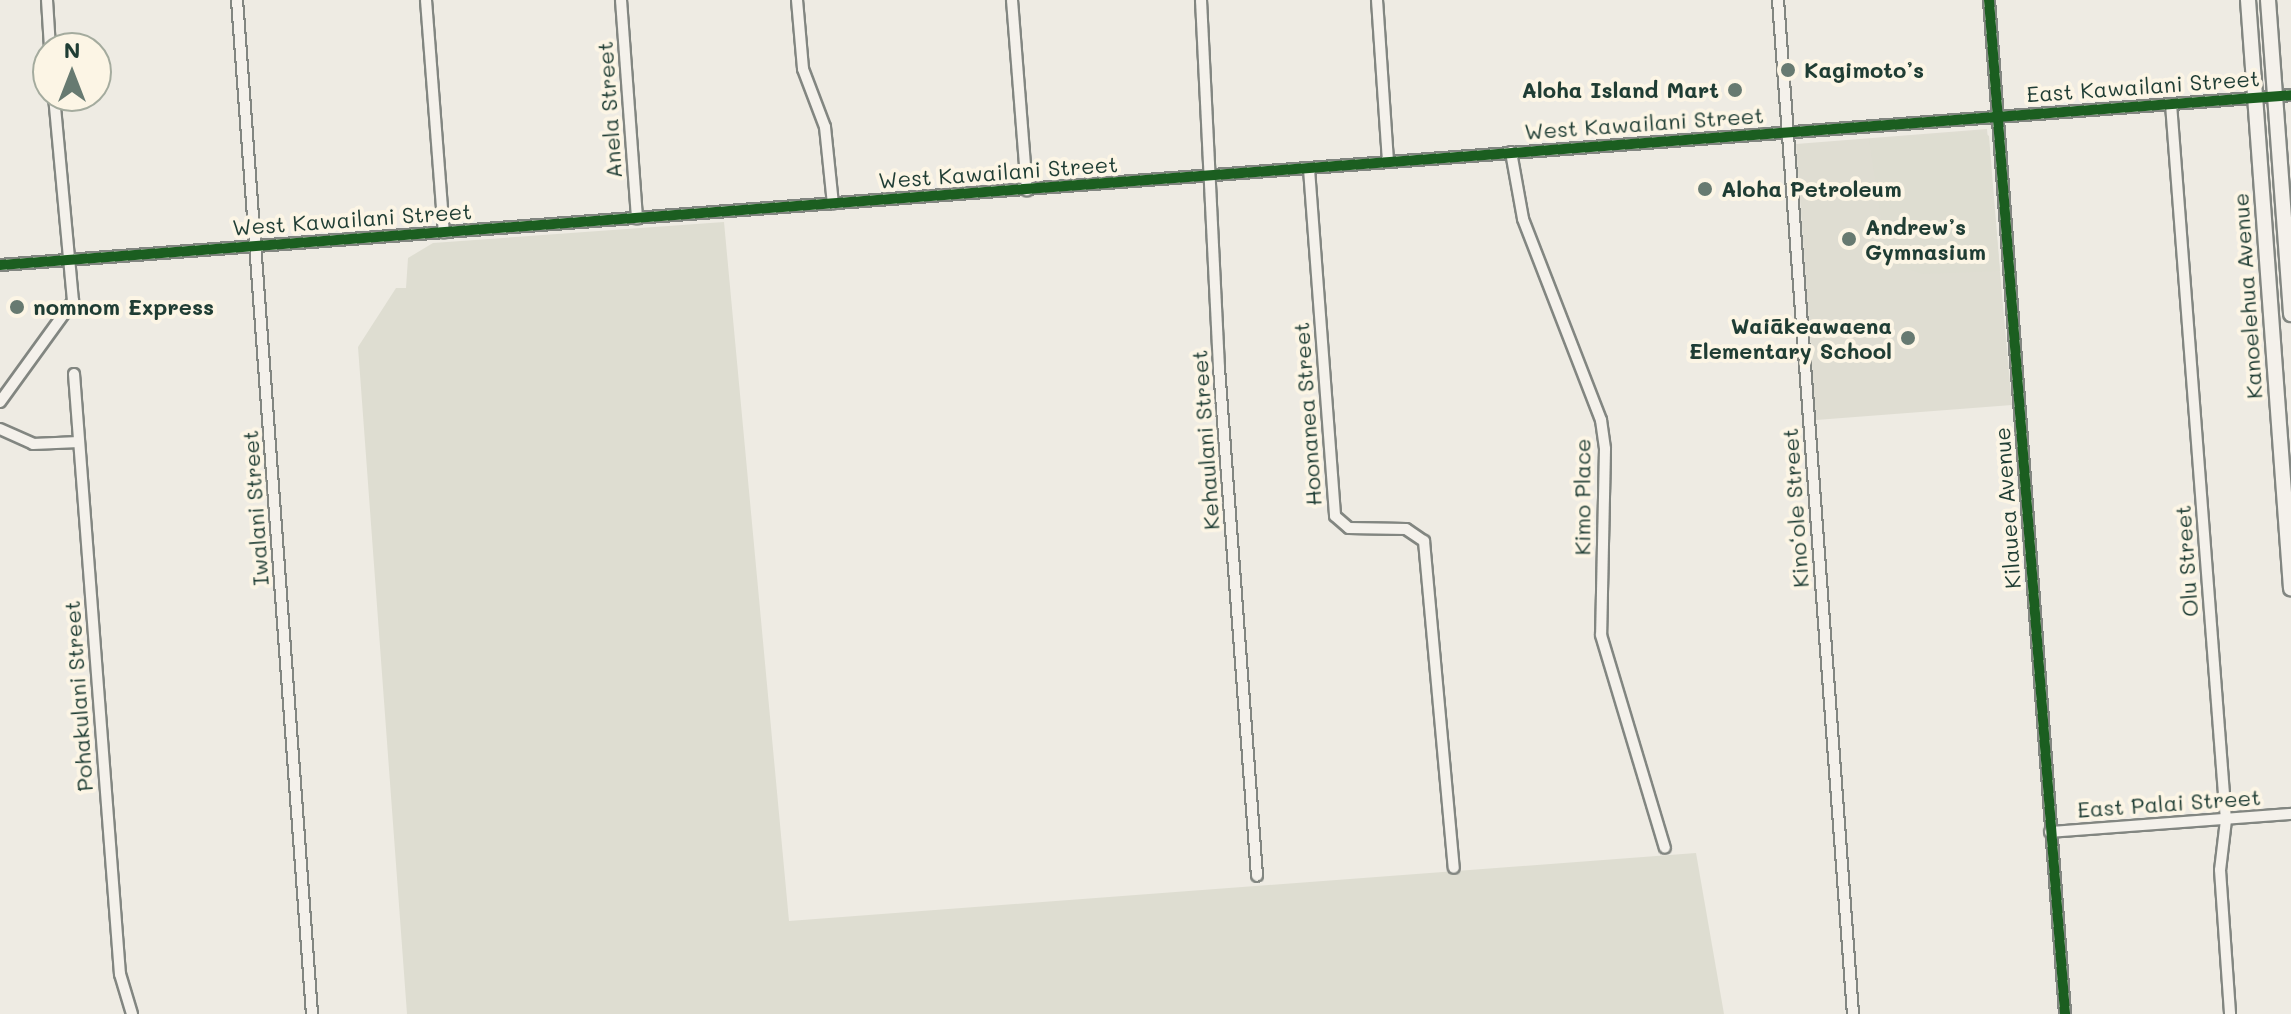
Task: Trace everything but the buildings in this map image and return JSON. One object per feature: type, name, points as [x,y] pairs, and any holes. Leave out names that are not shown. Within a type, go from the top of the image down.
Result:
[{"type":"highway","name":"Kanoelehua Avenue","points":[[2248,0],[2291,588]]},
{"type":"highway","name":"Kanoelehua Avenue","points":[[2268,0],[2291,314]]},
{"type":"street","points":[[47,0],[49,32]]},
{"type":"street","name":"Iwalani Street","points":[[237,0],[312,1014]]},
{"type":"street","points":[[426,0],[444,232]]},
{"type":"street","name":"Anela Street","points":[[621,0],[637,218]]},
{"type":"street","points":[[797,0],[803,69],[825,127],[833,204]]},
{"type":"street","points":[[1012,0],[1027,190]]},
{"type":"street","name":"Kehaulani Street","points":[[1201,0],[1207,176],[1257,876]]},
{"type":"street","points":[[1377,0],[1388,161]]},
{"type":"street","name":"Kinoʻole Street","points":[[1778,0],[1853,1014]]},
{"type":"street","name":"Kilauea Avenue","points":[[1989,0],[2065,1014]]},
{"type":"street","name":"East Kawailani Street","points":[[1999,117],[2291,95]]},
{"type":"street","name":"Olu Street","points":[[2171,104],[2226,820],[2220,870],[2230,1014]]},
{"type":"street","points":[[0,402],[69,311],[73,301],[66,260],[55,112]]},
{"type":"street","name":"West Kawailani Street","points":[[0,265],[1999,117]]},
{"type":"street","name":"Kimo Place","points":[[1511,152],[1523,219],[1601,420],[1605,449],[1601,635],[1665,848]]},
{"type":"street","name":"Hoonanea Street","points":[[1309,169],[1335,516],[1349,528],[1406,529],[1424,541],[1454,868]]},
{"type":"street","name":"Pohakulani Street","points":[[74,374],[120,974],[132,1014]]},
{"type":"street","points":[[0,429],[27,442],[79,442]]},
{"type":"street","name":"East Palai Street","points":[[2050,832],[2291,814]]},
{"type":"shaded area","name":"Waiākeawaena Elementary School","points":[[1987,129],[2012,405],[1816,420],[1796,144]]},
{"type":"shaded area","points":[[1982,131],[1989,136],[2000,271],[1922,274],[1898,266],[1887,257],[1869,140]]},
{"type":"shaded area","points":[[724,222],[789,921],[1696,853],[1724,1014],[407,1014],[358,347],[396,288],[406,288],[408,258],[433,243]]},
{"type":"cycle path","points":[[1989,0],[2065,1014]]},
{"type":"cycle path","points":[[0,265],[2291,95]]},
{"type":"place","name":"Kagimoto’s","points":[[1788,70]]},
{"type":"place","name":"Aloha Island Mart","points":[[1735,90]]},
{"type":"place","name":"Aloha Petroleum","points":[[1705,189]]},
{"type":"place","name":"Andrew’s Gymnasium","points":[[1849,239]]},
{"type":"place","name":"nomnom Express","points":[[17,307]]},
{"type":"place","name":"Waiākeawaena Elementary School","points":[[1908,338]]}]
